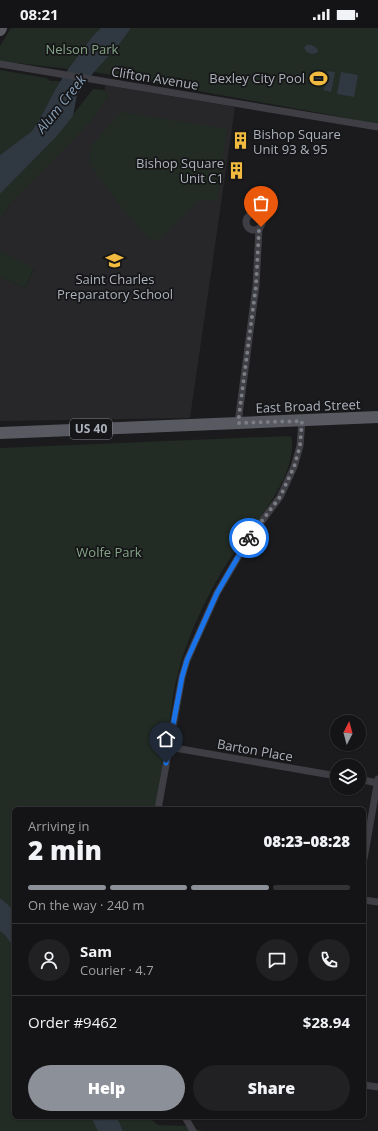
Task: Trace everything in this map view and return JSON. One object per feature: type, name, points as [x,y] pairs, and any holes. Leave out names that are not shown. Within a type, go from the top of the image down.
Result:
[{"type":"main road","name":"East Broad Street","points":[[0,433],[378,417]]},
{"type":"street","name":"Clifton Avenue","points":[[0,64],[378,127]]},
{"type":"street","points":[[238,423],[256,286],[259,229]]},
{"type":"street","points":[[158,807],[182,677],[187,660],[217,593],[226,577],[250,537],[280,497],[294,467],[300,446],[302,421]]},
{"type":"street","name":"Barton Place","points":[[169,747],[330,775]]},
{"type":"street","points":[[366,780],[378,781],[366,848]]},
{"type":"street","points":[[366,900],[378,902]]},
{"type":"street","points":[[366,1085],[378,1088]]},
{"type":"street","points":[[186,1119],[193,1131]]},
{"type":"shaded area","name":"Saint Charles Preparatory School","points":[[105,85],[235,107],[190,418],[0,421],[0,277],[25,288],[34,269],[0,251],[0,219],[11,203],[108,97],[105,90]]},
{"type":"green space","name":"Nelson Park","points":[[11,28],[116,28],[126,34],[131,28],[378,28],[378,126],[342,117],[94,72],[0,61],[0,46]]},
{"type":"green space","points":[[0,70],[46,78],[50,81],[60,81],[32,131],[0,155]]},
{"type":"green space","points":[[93,89],[105,90],[108,97],[91,121],[11,203],[0,219],[0,194],[56,137]]},
{"type":"green space","points":[[121,112],[227,129],[217,201],[200,200],[159,240],[148,238],[121,207],[89,163],[91,146]]},
{"type":"green space","points":[[0,251],[34,268],[25,288],[0,277]]},
{"type":"green space","name":"Wolfe Park","points":[[288,436],[292,438],[292,449],[289,465],[274,497],[222,571],[208,596],[185,649],[174,688],[155,807],[12,807],[12,1119],[104,1119],[110,1131],[0,1131],[0,448]]},
{"type":"green space","points":[[118,1119],[150,1119],[158,1125],[185,1126],[203,1131],[123,1131]]},
{"type":"water","name":"Alum Creek","points":[[101,28],[131,28],[77,95],[73,116],[56,137],[0,194],[0,155],[32,131],[69,68],[93,36]]},
{"type":"water","points":[[306,45],[313,46],[318,51],[314,54],[308,53],[304,48]]},
{"type":"water","points":[[327,71],[335,72],[331,92],[323,90],[327,83]]},
{"type":"water","points":[[314,72],[322,74],[321,85],[312,84]]},
{"type":"water","points":[[341,72],[358,75],[354,97],[337,94]]},
{"type":"water","points":[[0,898],[12,908],[12,944],[0,931]]},
{"type":"water","points":[[92,1119],[118,1119],[123,1131],[98,1131]]},
{"type":"way so far","points":[[249,538],[280,497],[294,467],[300,446],[302,421],[238,423],[256,286],[259,229],[261,227]]},
{"type":"place","name":"Bexley City Pool","points":[[318,78]]},
{"type":"place","name":"Bishop Square Unit 93 & 95","points":[[240,141]]},
{"type":"place","name":"Bishop Square Unit C1","points":[[237,170]]},
{"type":"place","name":"Saint Charles Preparatory School","points":[[115,260]]},
{"type":"route","points":[[166,763],[183,671],[187,660],[217,593],[249,538]]}]
